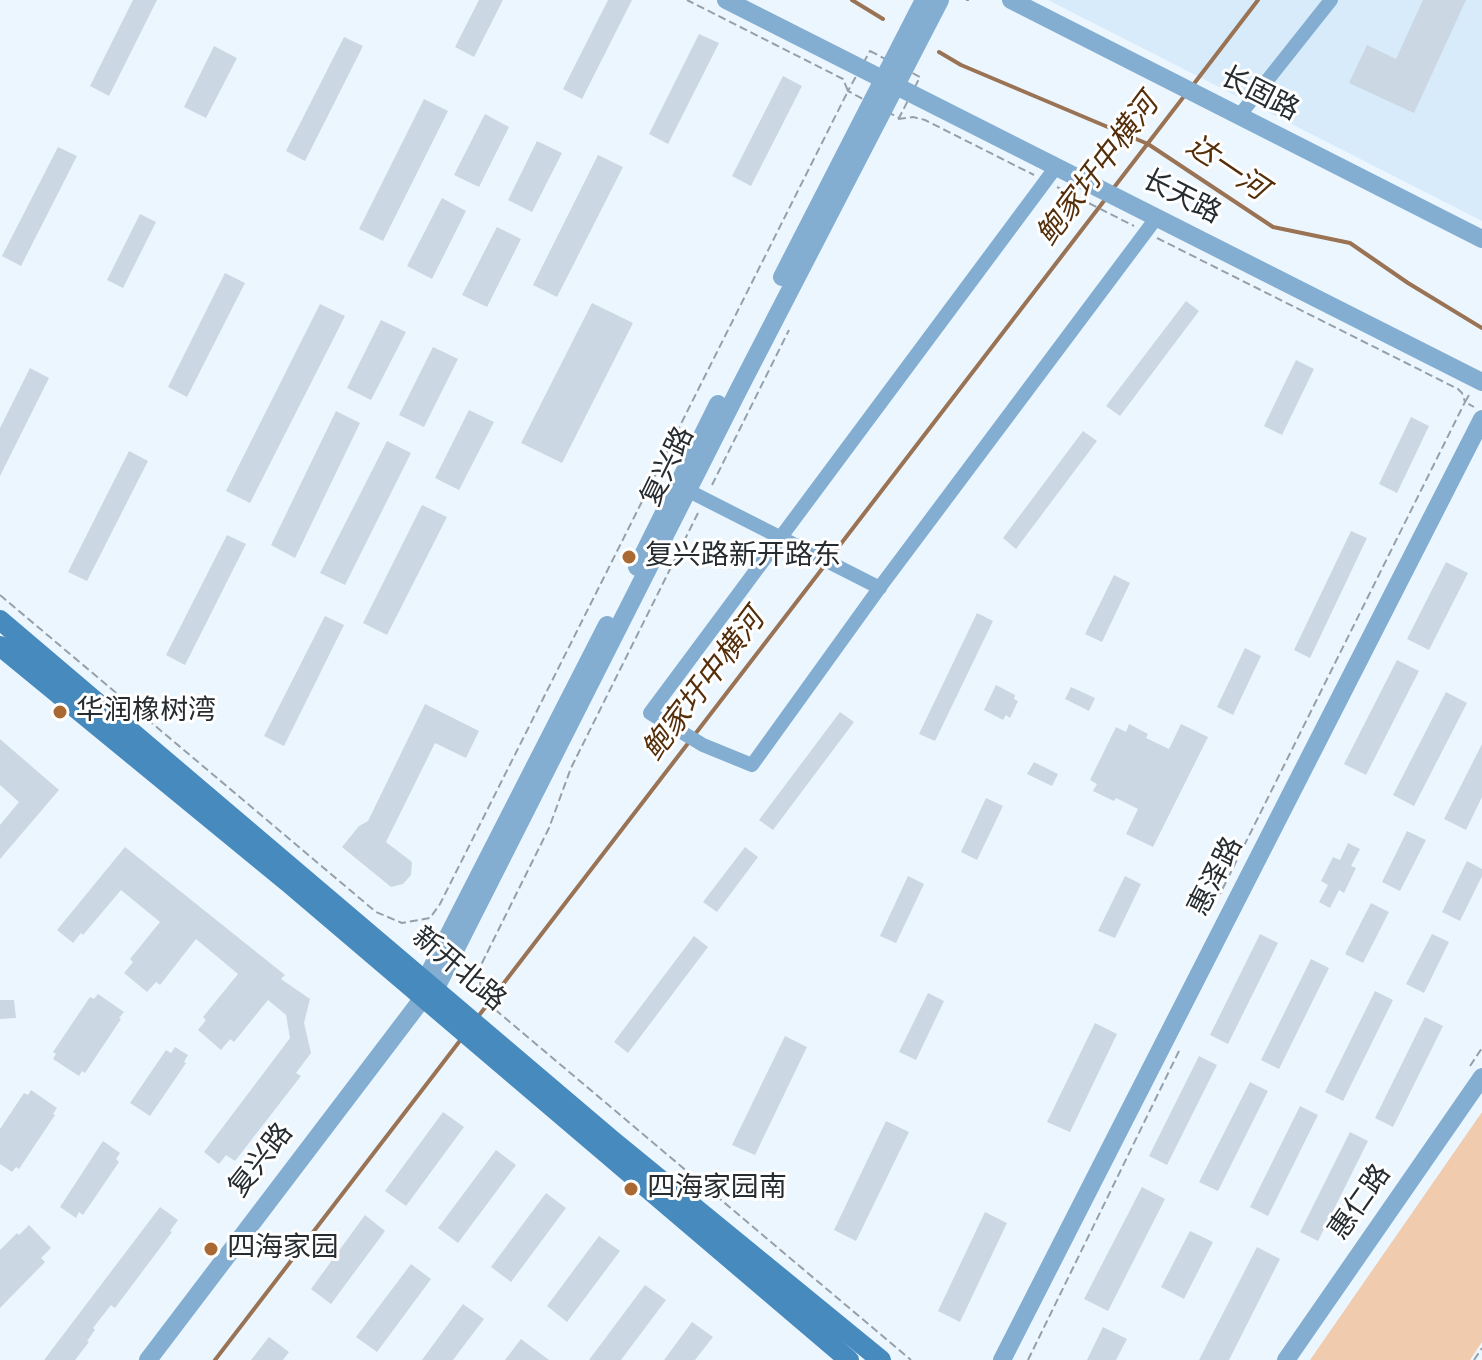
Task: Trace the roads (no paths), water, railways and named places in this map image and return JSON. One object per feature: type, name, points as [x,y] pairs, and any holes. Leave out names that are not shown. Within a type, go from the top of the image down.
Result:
[{"type":"main road","name":"新开北路","points":[[0,620],[466,1024],[881,1360]]},
{"type":"main road","name":"新开北路","points":[[0,646],[290,884],[428,988]]},
{"type":"main road","name":"新开北路","points":[[483,1038],[849,1360]]},
{"type":"street","name":"长天路","points":[[726,0],[889,82],[1051,174],[1085,181],[1122,210],[1482,382]]},
{"type":"street","name":"复兴路","points":[[148,1360],[428,988],[691,490],[889,82],[924,0]]},
{"type":"street","name":"复兴路","points":[[889,82],[940,0]]},
{"type":"street","name":"长固路","points":[[1011,0],[1482,239]]},
{"type":"street","points":[[1239,116],[1331,0]]},
{"type":"street","points":[[1051,174],[650,713],[703,745],[752,765],[880,588],[1152,225]]},
{"type":"street","name":"惠泽路","points":[[1002,1360],[1482,419]]},
{"type":"street","points":[[691,490],[780,539],[880,588]]},
{"type":"street","name":"惠仁路","points":[[1286,1360],[1482,1077]]},
{"type":"waterway","name":"达一河","points":[[852,0],[883,19]]},
{"type":"waterway","name":"鲍家圩中横河","points":[[1193,85],[1258,0]]},
{"type":"waterway","name":"达一河","points":[[939,52],[961,65],[1148,144],[1273,227],[1350,243],[1482,328]]},
{"type":"waterway","name":"鲍家圩中横河","points":[[1112,190],[1185,95]]},
{"type":"waterway","name":"鲍家圩中横河","points":[[830,558],[1107,197]]},
{"type":"waterway","name":"鲍家圩中横河","points":[[477,1018],[825,565]]},
{"type":"waterway","name":"鲍家圩中横河","points":[[215,1360],[462,1038]]},
{"type":"place","name":"复兴路新开路东","points":[[629,557]]},
{"type":"place","name":"华润橡树湾","points":[[60,712]]},
{"type":"place","name":"四海家园南","points":[[631,1189]]},
{"type":"place","name":"四海家园","points":[[211,1249]]}]
